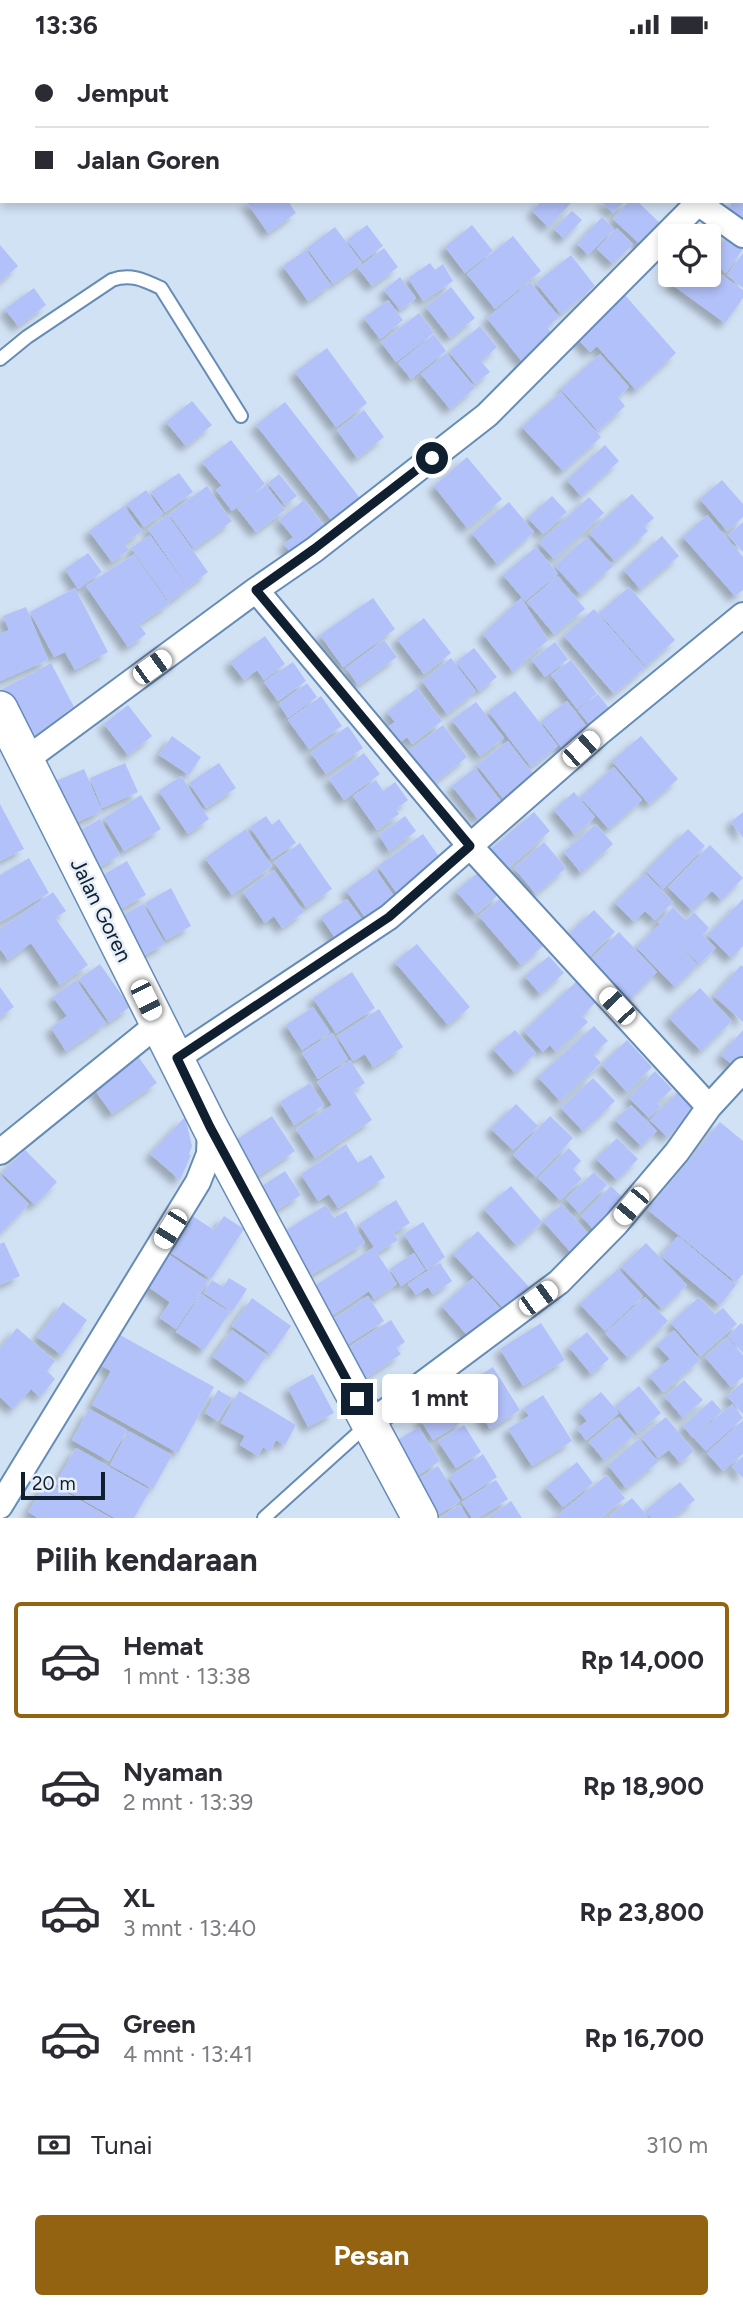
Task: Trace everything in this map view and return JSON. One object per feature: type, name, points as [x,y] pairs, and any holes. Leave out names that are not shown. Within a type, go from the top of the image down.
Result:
[{"type":"street","points":[[27,759],[325,541],[487,415],[698,203]]},
{"type":"street","points":[[700,203],[743,235]]},
{"type":"street","points":[[256,590],[470,846],[709,1107]]},
{"type":"street","points":[[177,1058],[389,917],[599,733],[743,615]]},
{"type":"street","name":"Jalan Goren","points":[[0,709],[210,1127],[420,1518]]},
{"type":"street","points":[[0,1152],[158,1024]]},
{"type":"street","points":[[370,1423],[559,1282],[616,1224],[677,1151],[709,1107],[743,1070]]},
{"type":"street","points":[[0,1506],[198,1182],[209,1154],[210,1127]]},
{"type":"street","points":[[198,1182],[209,1176],[220,1175],[244,1189]]},
{"type":"lane","points":[[0,359],[27,337],[112,280],[124,275],[142,279],[161,288],[241,416]]},
{"type":"lane","points":[[264,1518],[370,1423]]},
{"type":"lane","points":[[0,1513],[6,1518]]},
{"type":"building","points":[[247,203],[289,203],[296,213],[268,233]]},
{"type":"building","points":[[540,203],[571,203],[548,227],[532,211]]},
{"type":"building","points":[[603,203],[623,203],[613,213]]},
{"type":"building","points":[[627,203],[639,203],[661,224],[658,224],[658,229],[642,246],[613,219]]},
{"type":"building","points":[[732,203],[743,203],[743,226],[725,214]]},
{"type":"building","points":[[572,211],[582,220],[564,239],[554,229]]},
{"type":"building","points":[[602,217],[614,229],[588,255],[577,244]]},
{"type":"building","points":[[367,225],[383,246],[363,261],[347,240]]},
{"type":"building","points":[[472,225],[493,251],[465,273],[445,247]]},
{"type":"building","points":[[335,227],[362,263],[333,284],[307,248]]},
{"type":"building","points":[[617,228],[633,244],[613,264],[597,249]]},
{"type":"building","points":[[731,232],[743,241],[743,249],[726,273],[721,269],[721,246]]},
{"type":"building","points":[[513,236],[541,271],[495,309],[467,274]]},
{"type":"building","points":[[0,245],[18,266],[0,282]]},
{"type":"building","points":[[384,248],[398,267],[372,286],[358,268]]},
{"type":"building","points":[[306,250],[331,285],[308,301],[283,266]]},
{"type":"building","points":[[743,253],[743,288],[727,275]]},
{"type":"building","points":[[571,255],[595,286],[561,314],[536,283]]},
{"type":"building","points":[[430,263],[435,270],[443,264],[453,281],[423,301],[408,278]]},
{"type":"building","points":[[721,274],[743,290],[743,298],[725,323],[675,287],[721,287]]},
{"type":"building","points":[[400,277],[416,298],[400,310],[384,290]]},
{"type":"building","points":[[530,282],[559,317],[547,327],[552,334],[542,342],[546,347],[524,364],[487,318]]},
{"type":"building","points":[[451,287],[475,318],[450,338],[426,307]]},
{"type":"building","points":[[34,288],[46,305],[18,326],[5,309]]},
{"type":"building","points":[[624,294],[676,353],[636,390],[597,346],[590,352],[576,337]]},
{"type":"building","points":[[388,300],[403,320],[380,339],[364,318]]},
{"type":"building","points":[[419,313],[434,333],[396,362],[381,342]]},
{"type":"building","points":[[480,326],[497,347],[481,361],[490,372],[475,384],[449,352]]},
{"type":"building","points":[[434,334],[446,351],[411,379],[398,363]]},
{"type":"building","points":[[327,348],[367,403],[336,427],[295,372]]},
{"type":"building","points":[[446,353],[475,388],[450,409],[421,374]]},
{"type":"building","points":[[600,354],[629,387],[618,397],[625,406],[598,431],[561,389]]},
{"type":"building","points":[[561,392],[601,437],[563,471],[522,427]]},
{"type":"building","points":[[192,401],[212,425],[186,446],[166,422]]},
{"type":"building","points":[[285,402],[363,502],[335,525],[256,425]]},
{"type":"building","points":[[364,410],[384,437],[357,458],[337,430]]},
{"type":"building","points":[[231,440],[265,484],[232,511],[216,490],[237,473],[221,485],[202,462]]},
{"type":"building","points":[[605,445],[619,461],[581,496],[567,480]]},
{"type":"building","points":[[467,457],[502,499],[467,528],[434,486]]},
{"type":"building","points":[[179,473],[193,492],[165,512],[151,492]]},
{"type":"building","points":[[279,474],[297,496],[285,505],[268,483]]},
{"type":"building","points":[[722,480],[743,504],[743,517],[727,531],[700,499]]},
{"type":"building","points":[[266,485],[285,510],[256,532],[237,508]]},
{"type":"building","points":[[207,486],[232,521],[194,549],[169,514]]},
{"type":"building","points":[[146,490],[163,513],[144,527],[127,504]]},
{"type":"building","points":[[632,494],[654,518],[644,527],[648,531],[615,561],[589,533]]},
{"type":"building","points":[[552,496],[567,512],[543,534],[528,518]]},
{"type":"building","points":[[589,497],[604,513],[554,559],[539,543]]},
{"type":"building","points":[[304,500],[330,534],[297,561],[284,544],[293,537],[279,520]]},
{"type":"building","points":[[509,502],[534,532],[497,564],[472,533]]},
{"type":"building","points":[[124,506],[142,531],[124,544],[129,550],[112,562],[89,531]]},
{"type":"building","points":[[168,515],[208,572],[188,587],[148,529]]},
{"type":"building","points":[[707,515],[743,557],[743,590],[735,596],[683,537]]},
{"type":"building","points":[[743,522],[743,552],[728,535]]},
{"type":"building","points":[[150,535],[188,588],[169,602],[131,548]]},
{"type":"building","points":[[662,536],[679,556],[640,589],[624,570]]},
{"type":"building","points":[[587,537],[613,566],[581,595],[555,566]]},
{"type":"building","points":[[536,547],[558,574],[525,601],[503,575]]},
{"type":"building","points":[[88,553],[102,572],[78,589],[65,569]]},
{"type":"building","points":[[134,554],[169,604],[139,624],[146,634],[128,647],[86,586]]},
{"type":"building","points":[[558,576],[585,609],[554,634],[527,602]]},
{"type":"building","points":[[629,587],[675,640],[646,666],[599,613]]},
{"type":"building","points":[[75,588],[108,652],[75,670],[65,652],[54,657],[30,612]]},
{"type":"building","points":[[373,598],[395,629],[343,667],[320,635]]},
{"type":"building","points":[[521,598],[548,640],[513,672],[483,634]]},
{"type":"building","points":[[26,607],[48,660],[0,681],[0,634],[9,630],[3,616]]},
{"type":"building","points":[[594,609],[645,667],[614,694],[564,636]]},
{"type":"building","points":[[424,618],[451,653],[424,674],[397,639]]},
{"type":"building","points":[[265,636],[285,664],[264,680],[257,670],[244,680],[230,662]]},
{"type":"building","points":[[384,640],[397,657],[358,685],[346,668]]},
{"type":"building","points":[[555,642],[568,659],[545,677],[532,660]]},
{"type":"building","points":[[474,648],[497,677],[479,691],[456,662]]},
{"type":"building","points":[[451,658],[476,691],[447,714],[422,681]]},
{"type":"building","points":[[571,660],[597,694],[577,709],[551,675]]},
{"type":"building","points":[[293,662],[306,681],[278,701],[264,682]]},
{"type":"building","points":[[51,663],[74,707],[64,713],[68,721],[28,743],[1,690]]},
{"type":"building","points":[[307,683],[317,697],[288,718],[279,704]]},
{"type":"building","points":[[417,688],[442,721],[412,744],[407,737],[398,744],[386,728],[395,722],[387,712]]},
{"type":"building","points":[[515,691],[558,746],[531,767],[488,711]]},
{"type":"building","points":[[598,694],[615,716],[595,732],[578,710]]},
{"type":"building","points":[[321,696],[342,726],[309,749],[288,720]]},
{"type":"building","points":[[567,701],[594,736],[568,756],[541,721]]},
{"type":"building","points":[[476,702],[504,738],[480,756],[452,720]]},
{"type":"building","points":[[128,705],[152,736],[128,755],[104,724]]},
{"type":"building","points":[[443,725],[467,757],[430,786],[405,754]]},
{"type":"building","points":[[348,726],[363,748],[326,774],[311,753]]},
{"type":"building","points":[[172,736],[201,757],[189,775],[159,755]]},
{"type":"building","points":[[641,736],[678,779],[649,804],[612,761]]},
{"type":"building","points":[[508,741],[539,781],[508,805],[477,765]]},
{"type":"building","points":[[364,753],[380,774],[344,800],[329,779]]},
{"type":"building","points":[[125,763],[138,792],[102,808],[90,778]]},
{"type":"building","points":[[219,763],[236,788],[206,808],[189,783]]},
{"type":"building","points":[[614,767],[642,800],[609,829],[580,797]]},
{"type":"building","points":[[475,768],[501,801],[478,819],[452,786]]},
{"type":"building","points":[[84,769],[102,811],[68,826],[49,784]]},
{"type":"building","points":[[181,776],[209,819],[188,834],[159,791]]},
{"type":"building","points":[[376,780],[383,791],[395,782],[408,800],[396,809],[399,814],[377,830],[353,796]]},
{"type":"building","points":[[574,792],[595,817],[575,835],[554,810]]},
{"type":"building","points":[[141,795],[161,829],[124,851],[104,818]]},
{"type":"building","points":[[0,804],[24,849],[0,861]]},
{"type":"building","points":[[534,812],[550,831],[507,869],[490,850]]},
{"type":"building","points":[[743,812],[743,838],[731,822]]},
{"type":"building","points":[[266,816],[272,825],[279,819],[296,843],[272,859],[250,827]]},
{"type":"building","points":[[405,816],[416,831],[389,851],[379,835]]},
{"type":"building","points":[[100,819],[120,855],[91,872],[71,836]]},
{"type":"building","points":[[596,824],[613,844],[581,873],[564,852]]},
{"type":"building","points":[[246,829],[272,866],[232,895],[205,858]]},
{"type":"building","points":[[688,829],[705,846],[663,889],[646,871]]},
{"type":"building","points":[[423,834],[440,858],[400,898],[378,866]]},
{"type":"building","points":[[544,842],[566,868],[536,894],[514,868]]},
{"type":"building","points":[[300,843],[332,889],[306,907],[274,862]]},
{"type":"building","points":[[710,845],[743,878],[721,900],[712,891],[692,911],[668,887]]},
{"type":"building","points":[[29,858],[49,893],[0,922],[0,875]]},
{"type":"building","points":[[127,861],[146,895],[121,909],[103,875]]},
{"type":"building","points":[[375,869],[396,899],[367,920],[346,890]]},
{"type":"building","points":[[274,870],[304,912],[282,928],[274,916],[265,923],[243,892]]},
{"type":"building","points":[[480,871],[499,894],[476,914],[456,891]]},
{"type":"building","points":[[645,873],[673,902],[655,920],[645,911],[634,922],[615,903]]},
{"type":"building","points":[[171,888],[191,926],[166,940],[145,903]]},
{"type":"building","points":[[53,892],[66,911],[55,918],[88,965],[60,985],[31,943],[8,960],[0,949],[0,929]]},
{"type":"building","points":[[502,897],[543,946],[521,965],[479,916]]},
{"type":"building","points":[[347,899],[364,922],[341,947],[321,917]]},
{"type":"building","points":[[743,899],[743,946],[731,958],[708,935]]},
{"type":"building","points":[[143,904],[165,944],[137,959],[115,920]]},
{"type":"building","points":[[673,907],[686,921],[694,912],[709,928],[703,935],[716,948],[699,964],[665,930],[698,965],[675,987],[636,947]]},
{"type":"building","points":[[594,910],[615,932],[584,961],[563,939]]},
{"type":"building","points":[[619,932],[657,972],[622,1007],[584,966]]},
{"type":"building","points":[[417,944],[470,1007],[448,1025],[395,962]]},
{"type":"building","points":[[549,956],[564,973],[540,994],[525,976]]},
{"type":"building","points":[[100,964],[130,1007],[109,1022],[79,979]]},
{"type":"building","points":[[741,965],[743,967],[743,1022],[714,996]]},
{"type":"building","points":[[352,972],[375,1008],[336,1033],[313,998]]},
{"type":"building","points":[[76,980],[106,1023],[66,1051],[51,1028],[67,1016],[53,997]]},
{"type":"building","points":[[576,982],[595,1003],[582,1016],[588,1022],[556,1052],[550,1045],[543,1052],[524,1031]]},
{"type":"building","points":[[0,987],[14,1007],[0,1017]]},
{"type":"building","points":[[700,988],[732,1021],[701,1051],[669,1018]]},
{"type":"building","points":[[313,1007],[330,1032],[302,1050],[286,1025]]},
{"type":"building","points":[[379,1009],[403,1047],[373,1067],[365,1054],[353,1061],[337,1036]]},
{"type":"building","points":[[594,1026],[608,1041],[593,1054],[601,1063],[560,1101],[538,1077]]},
{"type":"building","points":[[515,1030],[536,1053],[515,1073],[493,1049]]},
{"type":"building","points":[[743,1030],[743,1060],[736,1068],[721,1055]]},
{"type":"building","points":[[332,1033],[348,1059],[318,1079],[302,1053]]},
{"type":"building","points":[[627,1040],[652,1067],[627,1092],[602,1065]]},
{"type":"building","points":[[137,1055],[157,1083],[112,1114],[92,1086]]},
{"type":"building","points":[[350,1060],[365,1083],[353,1091],[372,1120],[315,1158],[296,1129],[332,1105],[317,1082]]},
{"type":"building","points":[[655,1071],[672,1089],[657,1103],[661,1106],[649,1118],[629,1098]]},
{"type":"building","points":[[593,1078],[615,1101],[583,1131],[561,1108]]},
{"type":"building","points":[[310,1083],[324,1105],[294,1125],[280,1102]]},
{"type":"building","points":[[682,1088],[699,1106],[667,1137],[650,1120]]},
{"type":"building","points":[[516,1104],[538,1126],[513,1150],[491,1129]]},
{"type":"building","points":[[631,1105],[657,1131],[641,1146],[615,1120]]},
{"type":"building","points":[[272,1116],[295,1151],[256,1177],[233,1142]]},
{"type":"building","points":[[550,1116],[573,1138],[536,1177],[513,1155]]},
{"type":"building","points":[[185,1117],[192,1146],[180,1180],[150,1154]]},
{"type":"building","points":[[720,1122],[743,1141],[743,1274],[736,1282],[648,1210]]},
{"type":"building","points":[[617,1138],[638,1159],[617,1180],[596,1159]]},
{"type":"building","points":[[346,1144],[358,1163],[371,1155],[385,1177],[338,1208],[329,1194],[318,1201],[301,1174]]},
{"type":"building","points":[[569,1148],[581,1161],[573,1169],[582,1179],[560,1200],[538,1178]]},
{"type":"building","points":[[25,1150],[57,1182],[35,1205],[2,1173]]},
{"type":"building","points":[[285,1171],[301,1195],[277,1210],[262,1186]]},
{"type":"building","points":[[594,1172],[607,1185],[579,1213],[566,1199]]},
{"type":"building","points":[[0,1175],[29,1204],[0,1234]]},
{"type":"building","points":[[511,1186],[542,1222],[516,1245],[484,1209]]},
{"type":"building","points":[[611,1186],[630,1205],[599,1235],[581,1216]]},
{"type":"building","points":[[396,1200],[410,1223],[393,1233],[398,1240],[377,1253],[397,1284],[374,1299],[369,1291],[331,1316],[313,1287],[374,1247],[359,1224]]},
{"type":"building","points":[[562,1204],[593,1239],[574,1256],[543,1221]]},
{"type":"building","points":[[326,1205],[334,1218],[346,1211],[365,1243],[311,1275],[285,1231]]},
{"type":"building","points":[[191,1215],[214,1230],[224,1216],[244,1229],[211,1279],[168,1251]]},
{"type":"building","points":[[423,1222],[445,1257],[427,1270],[404,1234]]},
{"type":"building","points":[[478,1231],[529,1287],[505,1310],[453,1254]]},
{"type":"building","points":[[678,1236],[736,1285],[720,1305],[661,1256]]},
{"type":"building","points":[[4,1242],[20,1276],[0,1285],[0,1244]]},
{"type":"building","points":[[646,1243],[687,1285],[662,1309],[621,1267]]},
{"type":"building","points":[[414,1253],[425,1270],[401,1286],[390,1269]]},
{"type":"building","points":[[168,1254],[208,1281],[176,1329],[160,1318],[170,1302],[147,1286]]},
{"type":"building","points":[[440,1263],[452,1281],[433,1294],[428,1287],[416,1295],[408,1284]]},
{"type":"building","points":[[618,1269],[643,1296],[605,1331],[580,1304]]},
{"type":"building","points":[[229,1278],[247,1289],[232,1312],[204,1293],[212,1280],[223,1287]]},
{"type":"building","points":[[473,1278],[504,1313],[472,1341],[442,1306]]},
{"type":"building","points":[[201,1294],[230,1312],[204,1350],[176,1332]]},
{"type":"building","points":[[368,1296],[384,1321],[339,1350],[323,1326]]},
{"type":"building","points":[[645,1297],[668,1321],[628,1358],[605,1333]]},
{"type":"building","points":[[699,1297],[715,1314],[723,1308],[737,1324],[700,1356],[671,1323]]},
{"type":"building","points":[[252,1298],[291,1326],[271,1354],[232,1326]]},
{"type":"building","points":[[63,1302],[87,1320],[62,1355],[37,1337]]},
{"type":"building","points":[[391,1320],[405,1342],[396,1348],[401,1354],[360,1382],[341,1352]]},
{"type":"building","points":[[541,1323],[565,1360],[523,1386],[500,1349]]},
{"type":"building","points":[[741,1323],[743,1325],[743,1353],[728,1336]]},
{"type":"building","points":[[17,1328],[55,1361],[47,1371],[55,1379],[40,1397],[31,1389],[13,1409],[0,1397],[0,1348]]},
{"type":"building","points":[[232,1330],[267,1355],[248,1382],[213,1357]]},
{"type":"building","points":[[674,1330],[700,1360],[663,1392],[649,1376],[670,1359],[657,1345]]},
{"type":"building","points":[[587,1332],[609,1359],[591,1374],[569,1347]]},
{"type":"building","points":[[120,1335],[214,1387],[178,1453],[92,1405],[111,1371],[102,1366]]},
{"type":"building","points":[[727,1337],[743,1355],[743,1377],[731,1387],[705,1357]]},
{"type":"building","points":[[493,1367],[520,1410],[490,1429],[463,1386]]},
{"type":"building","points":[[313,1374],[334,1413],[308,1427],[288,1388]]},
{"type":"building","points":[[684,1380],[703,1400],[683,1418],[665,1397]]},
{"type":"building","points":[[743,1382],[743,1414],[727,1396]]},
{"type":"building","points":[[639,1386],[661,1413],[637,1433],[615,1406]]},
{"type":"building","points":[[218,1390],[232,1398],[218,1421],[205,1413]]},
{"type":"building","points":[[239,1391],[296,1425],[285,1445],[276,1440],[270,1451],[263,1447],[258,1456],[240,1445],[245,1436],[221,1423]]},
{"type":"building","points":[[601,1392],[619,1413],[586,1440],[577,1429],[587,1421],[579,1411]]},
{"type":"building","points":[[543,1395],[572,1441],[532,1466],[508,1429],[529,1416],[524,1408]]},
{"type":"building","points":[[450,1400],[463,1421],[433,1440],[420,1419]]},
{"type":"building","points":[[712,1400],[722,1411],[693,1438],[683,1426]]},
{"type":"building","points":[[732,1404],[743,1418],[706,1451],[694,1438]]},
{"type":"building","points":[[89,1409],[127,1430],[109,1461],[72,1440]]},
{"type":"building","points":[[619,1417],[634,1435],[604,1460],[589,1442]]},
{"type":"building","points":[[666,1417],[694,1451],[680,1463],[669,1450],[658,1458],[641,1437]]},
{"type":"building","points":[[743,1420],[743,1454],[723,1471],[707,1453]]},
{"type":"building","points":[[464,1425],[481,1452],[456,1468],[438,1441]]},
{"type":"building","points":[[419,1427],[440,1461],[418,1475],[396,1441]]},
{"type":"building","points":[[128,1431],[172,1455],[153,1489],[110,1465]]},
{"type":"building","points":[[639,1439],[658,1462],[626,1488],[608,1465]]},
{"type":"building","points":[[76,1448],[150,1490],[134,1518],[115,1518],[55,1484]]},
{"type":"building","points":[[483,1454],[497,1477],[463,1499],[449,1477]]},
{"type":"building","points":[[743,1456],[743,1478],[732,1467]]},
{"type":"building","points":[[577,1462],[593,1483],[563,1507],[546,1487]]},
{"type":"building","points":[[438,1466],[460,1501],[433,1518],[408,1486]]},
{"type":"building","points":[[607,1475],[625,1498],[601,1518],[554,1518]]},
{"type":"building","points":[[496,1480],[508,1499],[478,1518],[472,1518],[462,1502]]},
{"type":"building","points":[[46,1481],[111,1518],[38,1518],[28,1512]]},
{"type":"building","points":[[680,1482],[695,1500],[673,1518],[651,1518],[645,1511]]},
{"type":"building","points":[[632,1498],[649,1518],[610,1516]]},
{"type":"building","points":[[511,1501],[522,1518],[487,1518]]},
{"type":"building","points":[[460,1505],[468,1518],[439,1518]]},
{"type":"route","points":[[357,1399],[210,1127],[177,1058],[389,917],[470,846],[256,590],[432,458]]}]
